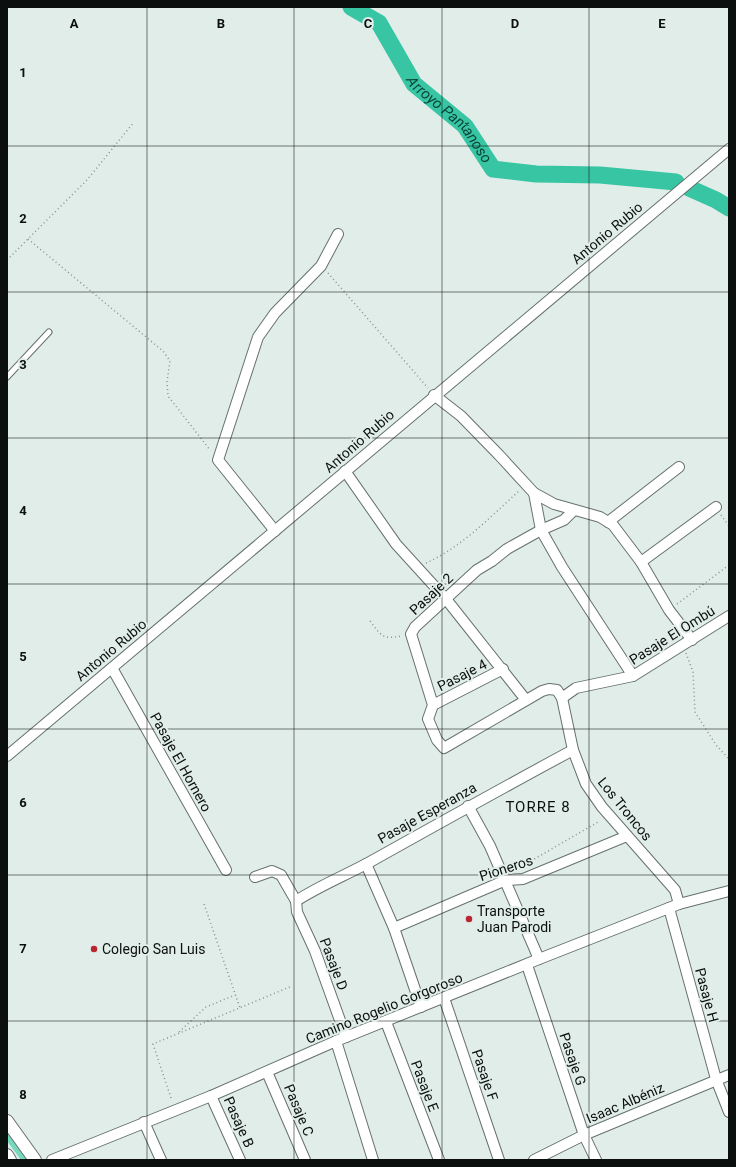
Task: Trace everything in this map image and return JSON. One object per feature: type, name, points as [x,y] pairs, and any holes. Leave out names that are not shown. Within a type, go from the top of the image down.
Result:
[{"type":"street","name":"Antonio Rubio","points":[[7,756],[729,148]]},
{"type":"street","points":[[275,531],[218,460],[258,337],[274,313],[321,266],[338,234]]},
{"type":"street","points":[[434,395],[461,416],[534,493],[554,504],[600,517],[613,525],[641,562],[688,643]]},
{"type":"street","points":[[608,522],[679,467]]},
{"type":"street","points":[[345,471],[383,527],[446,599],[504,669],[526,700],[548,689],[557,690],[562,698]]},
{"type":"street","points":[[534,493],[541,530],[562,567],[633,676]]},
{"type":"street","points":[[641,562],[716,507]]},
{"type":"street","name":"Pasaje 2","points":[[526,700],[444,748],[437,740],[428,719],[433,705],[411,634],[415,627],[476,570],[492,561],[507,549],[541,530],[564,520],[574,510]]},
{"type":"street","name":"Pasaje El Ombú","points":[[562,698],[576,688],[633,676],[729,616]]},
{"type":"street","name":"Pasaje El Hornero","points":[[112,668],[226,870]]},
{"type":"street","name":"Pasaje 4","points":[[433,705],[504,669]]},
{"type":"street","name":"Los Troncos","points":[[562,698],[573,750],[586,784],[609,816],[675,890],[679,904]]},
{"type":"street","name":"Pasaje Esperanza","points":[[296,901],[312,890],[366,864],[468,806],[573,750]]},
{"type":"street","points":[[468,806],[490,846],[506,880],[539,959]]},
{"type":"street","name":"Pioneros","points":[[394,928],[506,880],[523,879],[627,836]]},
{"type":"street","points":[[366,864],[394,928],[421,1007]]},
{"type":"street","name":"Pasaje D","points":[[255,877],[272,871],[277,872],[281,875],[296,901],[297,912],[315,951],[346,1037]]},
{"type":"street","name":"Camino Rogelio Gorgoroso","points":[[52,1160],[211,1096],[336,1041],[539,959],[679,904],[729,891]]},
{"type":"street","name":"Pasaje H","points":[[669,908],[716,1079],[729,1112]]},
{"type":"street","name":"Pasaje G","points":[[527,965],[584,1135],[596,1160]]},
{"type":"street","name":"Pasaje F","points":[[444,998],[499,1160]]},
{"type":"street","name":"Pasaje E","points":[[386,1022],[439,1160]]},
{"type":"street","points":[[336,1041],[373,1160]]},
{"type":"street","name":"Pasaje C","points":[[267,1072],[305,1160]]},
{"type":"street","name":"Isaac Albéniz","points":[[534,1160],[584,1135],[716,1079],[729,1075]]},
{"type":"street","name":"Pasaje B","points":[[211,1096],[240,1160]]},
{"type":"street","points":[[7,1121],[35,1160]]},
{"type":"street","points":[[144,1122],[162,1160]]},
{"type":"street","points":[[7,1155],[10,1160]]},
{"type":"lane","points":[[7,377],[49,332]]},
{"type":"path","points":[[7,260],[87,180],[134,122]]},
{"type":"path","points":[[28,239],[163,351],[170,361],[167,382],[168,396],[218,460]]},
{"type":"path","points":[[321,266],[434,395]]},
{"type":"path","points":[[418,568],[440,557],[466,538],[527,485]]},
{"type":"path","points":[[716,507],[729,526]]},
{"type":"path","points":[[669,610],[729,565]]},
{"type":"path","points":[[370,621],[382,636],[390,638],[411,634]]},
{"type":"path","points":[[688,643],[693,672],[695,712],[716,746],[729,759]]},
{"type":"path","points":[[506,880],[516,869],[609,816]]},
{"type":"path","points":[[204,904],[240,1008]]},
{"type":"path","points":[[171,1098],[153,1044],[292,986]]},
{"type":"path","points":[[178,1034],[206,1007],[235,994]]},
{"type":"green space","points":[[7,1129],[30,1160],[21,1160],[7,1141]]},
{"type":"waterway","name":"Arroyo Pantanoso","points":[[351,7],[379,23],[414,84],[465,126],[493,169],[536,174],[600,175],[676,182]]},
{"type":"waterway","points":[[689,188],[716,200],[729,208]]},
{"type":"place","name":"Transporte Juan Parodi","points":[[469,919]]},
{"type":"place","name":"Colegio San Luis","points":[[94,949]]},
{"type":"district","name":"TORRE 8","points":[[538,807]]}]
